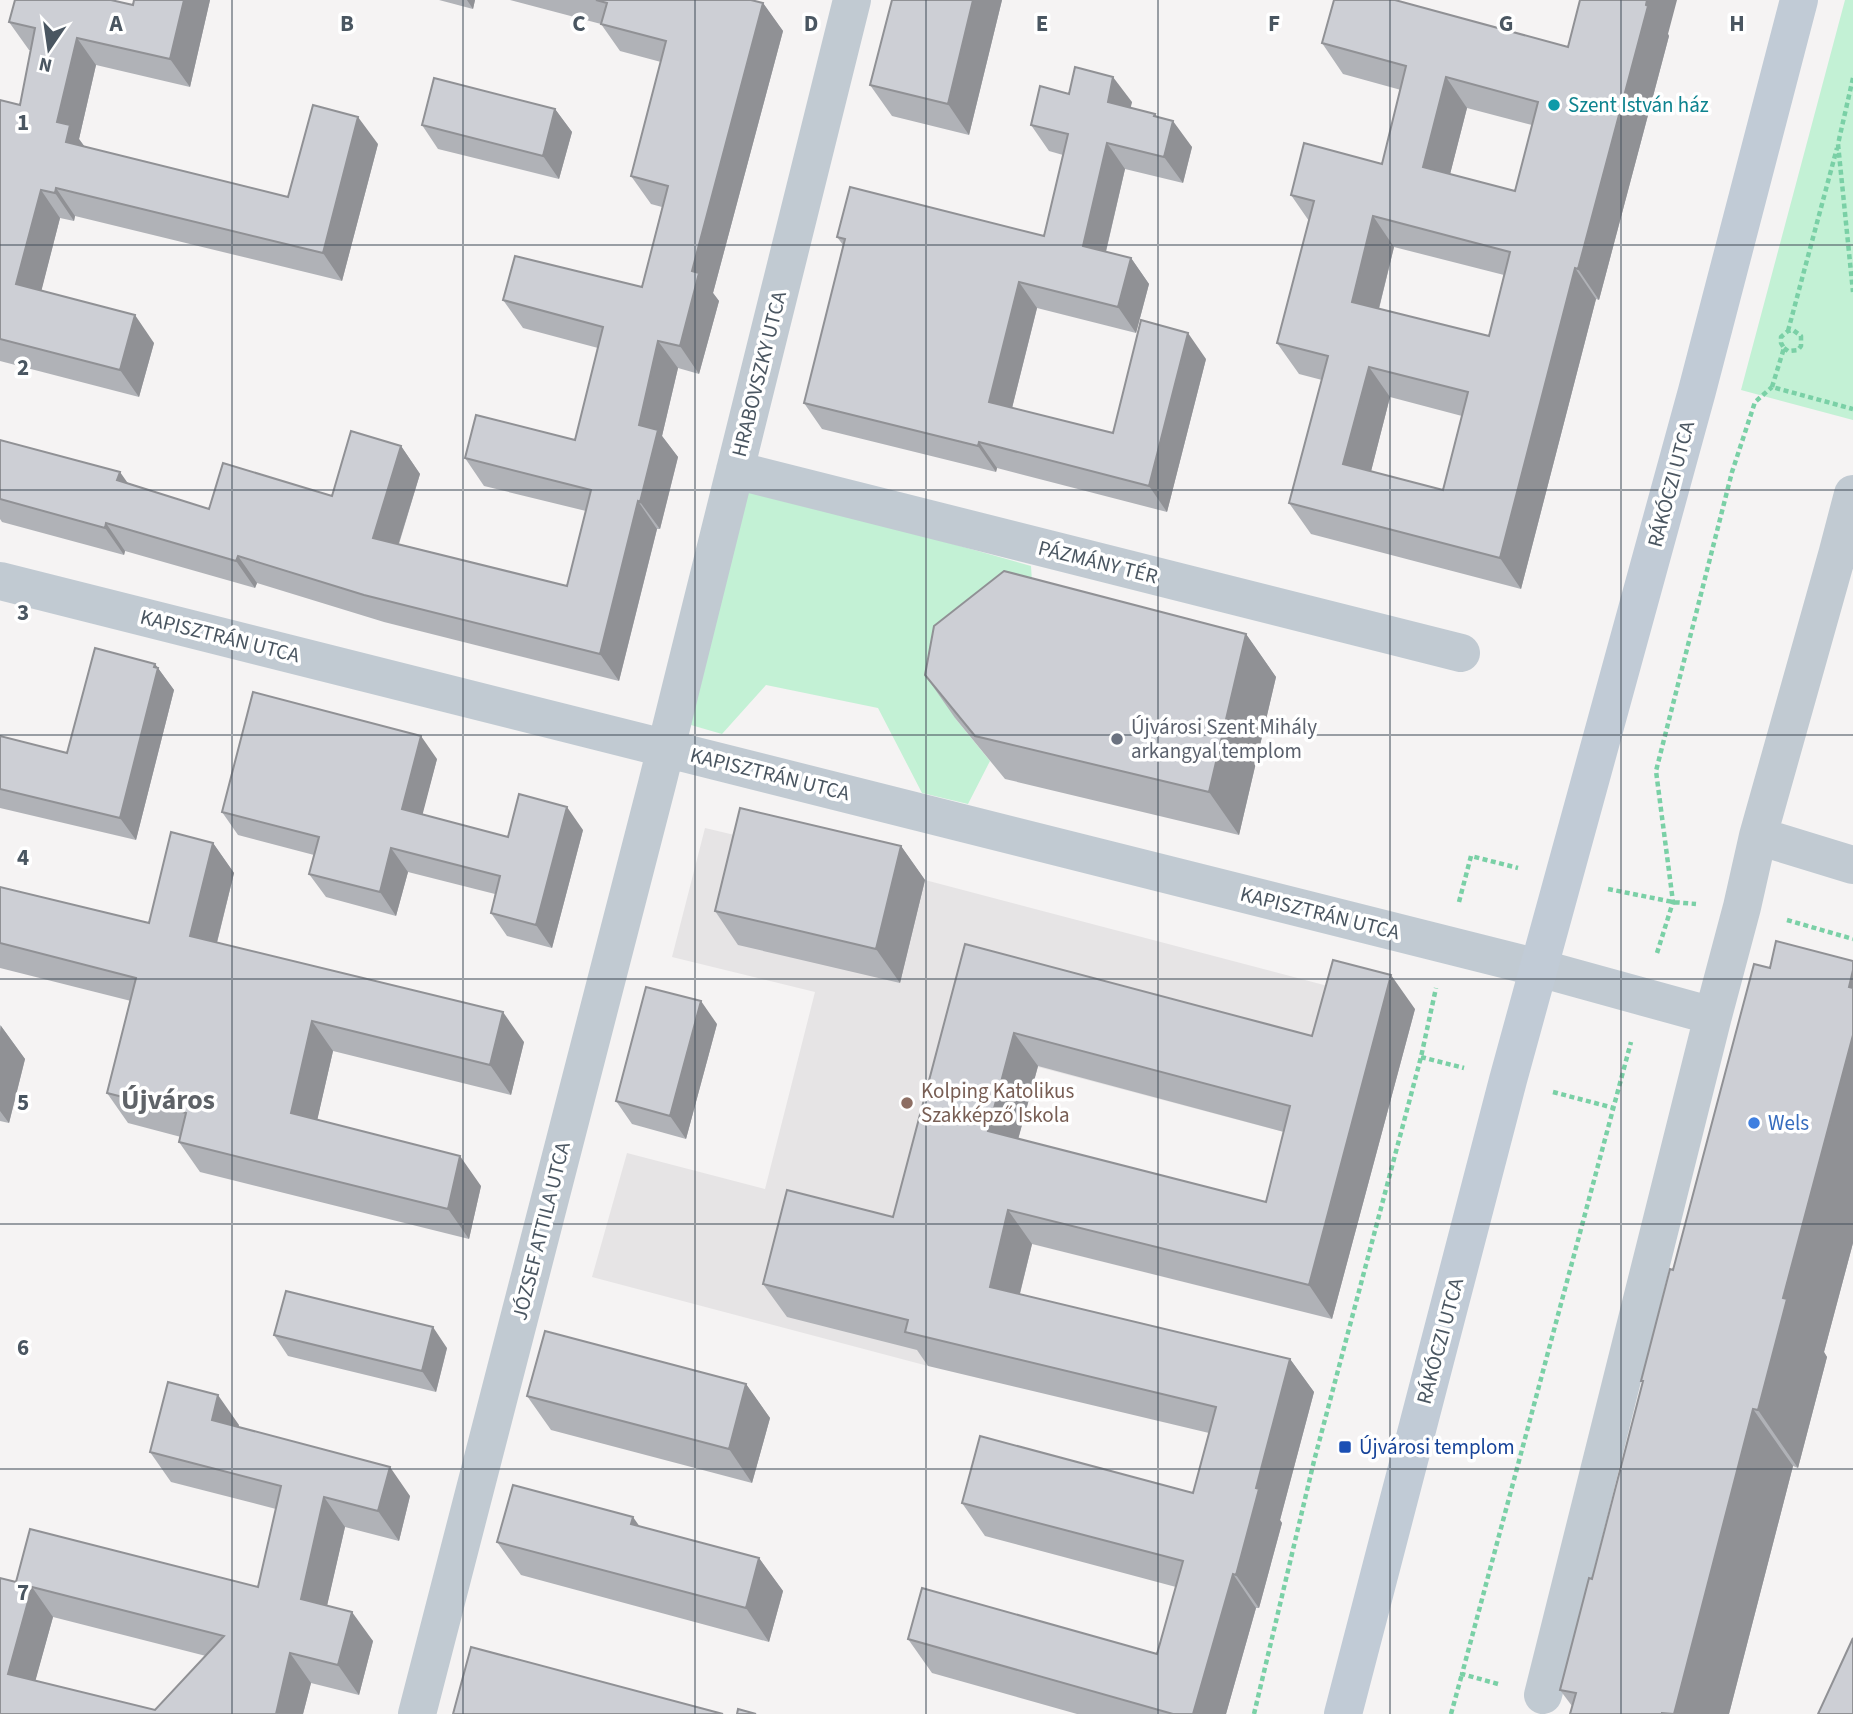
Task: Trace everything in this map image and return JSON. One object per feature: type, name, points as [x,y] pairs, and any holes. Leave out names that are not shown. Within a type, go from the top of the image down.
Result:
[{"type":"street","name":"HRABOVSZKY UTCA","points":[[666,747],[852,0]]},
{"type":"street","name":"RÁKÓCZI UTCA","points":[[1343,1714],[1508,1080],[1697,391],[1799,0]]},
{"type":"street","name":"PÁZMÁNY TÉR","points":[[735,470],[1461,653]]},
{"type":"street","points":[[1543,1695],[1758,836],[1845,552],[1853,494]]},
{"type":"street","name":"KAPISZTRÁN UTCA","points":[[0,581],[1539,968]]},
{"type":"street","name":"JÓZSEF ATTILA UTCA","points":[[417,1714],[666,747]]},
{"type":"street","points":[[1758,836],[1853,865]]},
{"type":"street","points":[[1539,968],[1713,1016]]},
{"type":"path","points":[[1788,331],[1798,332],[1801,336],[1803,341],[1798,350],[1788,351],[1784,348],[1781,337],[1788,331],[1853,78]]},
{"type":"path","points":[[1838,144],[1853,292]]},
{"type":"path","points":[[1673,902],[1657,771],[1732,472],[1755,402],[1772,387],[1784,348]]},
{"type":"path","points":[[1772,387],[1853,409]]},
{"type":"path","points":[[1254,1714],[1314,1461],[1438,979]]},
{"type":"path","points":[[1451,1714],[1614,1108]]},
{"type":"path","points":[[1462,1674],[1543,1695]]},
{"type":"shaded area","name":"Kolping Katolikus Szakképző Iskola","points":[[705,828],[925,880],[1415,1009],[1314,1140],[1038,1067],[997,1218],[961,1228],[928,1366],[592,1277],[627,1153],[765,1189],[815,992],[672,957]]},
{"type":"green space","points":[[1845,0],[1853,0],[1853,420],[1741,390]]},
{"type":"green space","points":[[743,485],[1031,566],[1034,614],[955,718],[990,761],[968,804],[922,793],[878,708],[766,685],[722,734],[684,723]]},
{"type":"building","points":[[15,0],[111,0],[133,5],[134,0],[184,0],[170,59],[77,38],[57,122],[70,125],[66,142],[288,197],[313,105],[358,117],[323,253],[56,188],[55,193],[41,190],[16,284],[135,315],[120,370],[0,339],[0,100],[20,105],[35,28],[9,22]]},
{"type":"building","points":[[596,0],[751,0],[763,3],[692,271],[699,273],[680,346],[658,341],[639,425],[658,430],[600,654],[364,595],[238,556],[236,561],[106,523],[105,528],[0,499],[0,440],[120,472],[117,480],[209,509],[223,463],[332,496],[351,431],[401,446],[373,538],[567,586],[591,490],[465,458],[476,415],[575,440],[603,327],[503,300],[515,256],[642,287],[668,186],[631,176],[666,41],[601,24],[607,3]]},
{"type":"building","points":[[892,0],[973,0],[948,104],[870,85]]},
{"type":"building","points":[[1334,0],[1395,0],[1568,47],[1580,0],[1647,0],[1648,6],[1578,269],[1575,268],[1500,558],[1289,503],[1328,356],[1277,343],[1314,201],[1291,195],[1304,143],[1382,164],[1406,66],[1322,43]],"holes":[[[1446,77],[1538,102],[1515,191],[1423,167]],[[1373,216],[1510,252],[1489,336],[1352,302]],[[1369,367],[1468,392],[1443,490],[1343,464]]]},
{"type":"building","points":[[1075,67],[1113,77],[1108,102],[1173,121],[1164,157],[1107,143],[1083,246],[1131,258],[1118,307],[1019,282],[989,402],[1113,433],[1141,320],[1188,333],[1149,486],[979,442],[978,446],[804,403],[845,239],[837,237],[850,187],[1044,236],[1068,134],[1031,125],[1040,86],[1069,94]]},
{"type":"building","points":[[434,78],[555,109],[543,156],[422,125]]},
{"type":"building","name":"Újvárosi Szent Mihály arkangyal templom","points":[[1004,571],[1246,634],[1209,792],[975,736],[925,675],[934,626]]},
{"type":"building","points":[[95,648],[155,664],[154,667],[158,668],[120,818],[0,789],[0,736],[67,753]]},
{"type":"building","points":[[253,692],[421,736],[402,809],[508,837],[519,794],[567,807],[536,925],[491,913],[500,876],[391,848],[380,892],[309,874],[319,837],[222,812]]},
{"type":"building","points":[[740,808],[901,846],[876,949],[715,911]]},
{"type":"building","points":[[171,832],[213,843],[190,936],[503,1012],[490,1065],[312,1021],[291,1113],[460,1156],[448,1209],[179,1142],[186,1113],[107,1093],[136,978],[0,943],[0,887],[149,923]]},
{"type":"building","points":[[1776,941],[1853,961],[1849,987],[1853,988],[1853,1035],[1783,1298],[1787,1299],[1758,1410],[1753,1409],[1674,1714],[1570,1714],[1576,1693],[1560,1690],[1589,1578],[1592,1579],[1670,1269],[1673,1270],[1754,964],[1770,968]]},
{"type":"building","points":[[965,944],[1312,1036],[1333,960],[1391,975],[1309,1285],[1008,1210],[990,1287],[1290,1359],[1236,1575],[1233,1574],[1193,1714],[1173,1714],[908,1639],[922,1588],[1157,1654],[1183,1561],[962,1503],[980,1436],[1193,1493],[1216,1407],[905,1332],[908,1320],[763,1284],[787,1190],[893,1217]],"holes":[[[1014,1033],[1290,1106],[1266,1202],[988,1131]]]},
{"type":"building","points":[[646,987],[701,1001],[670,1116],[616,1101]]},
{"type":"building","points":[[286,1291],[433,1327],[422,1371],[274,1335]]},
{"type":"building","points":[[545,1331],[746,1384],[729,1449],[527,1396]]},
{"type":"building","points":[[168,1382],[218,1395],[212,1420],[390,1467],[378,1511],[324,1497],[301,1599],[352,1612],[338,1665],[290,1653],[276,1714],[0,1714],[0,1578],[16,1582],[30,1529],[258,1587],[281,1486],[150,1452]],"holes":[[[32,1587],[224,1636],[155,1710],[8,1674]]]},
{"type":"building","points":[[513,1485],[633,1517],[631,1524],[759,1558],[746,1608],[497,1542]]},
{"type":"building","points":[[1853,1638],[1853,1714],[1818,1714]]},
{"type":"building","points":[[471,1647],[723,1714],[453,1714]]},
{"type":"building","points":[[738,1709],[756,1714],[737,1714]]},
{"type":"place","name":"Szent István ház","points":[[1554,105]]},
{"type":"place","name":"Újvárosi Szent Mihály arkangyal templom","points":[[1117,739]]},
{"type":"place","name":"Kolping Katolikus Szakképző Iskola","points":[[907,1103]]},
{"type":"place","name":"Wels","points":[[1754,1123]]},
{"type":"place","name":"Újvárosi templom","points":[[1345,1447]]},
{"type":"district","name":"Újváros","points":[[168,1099]]}]
